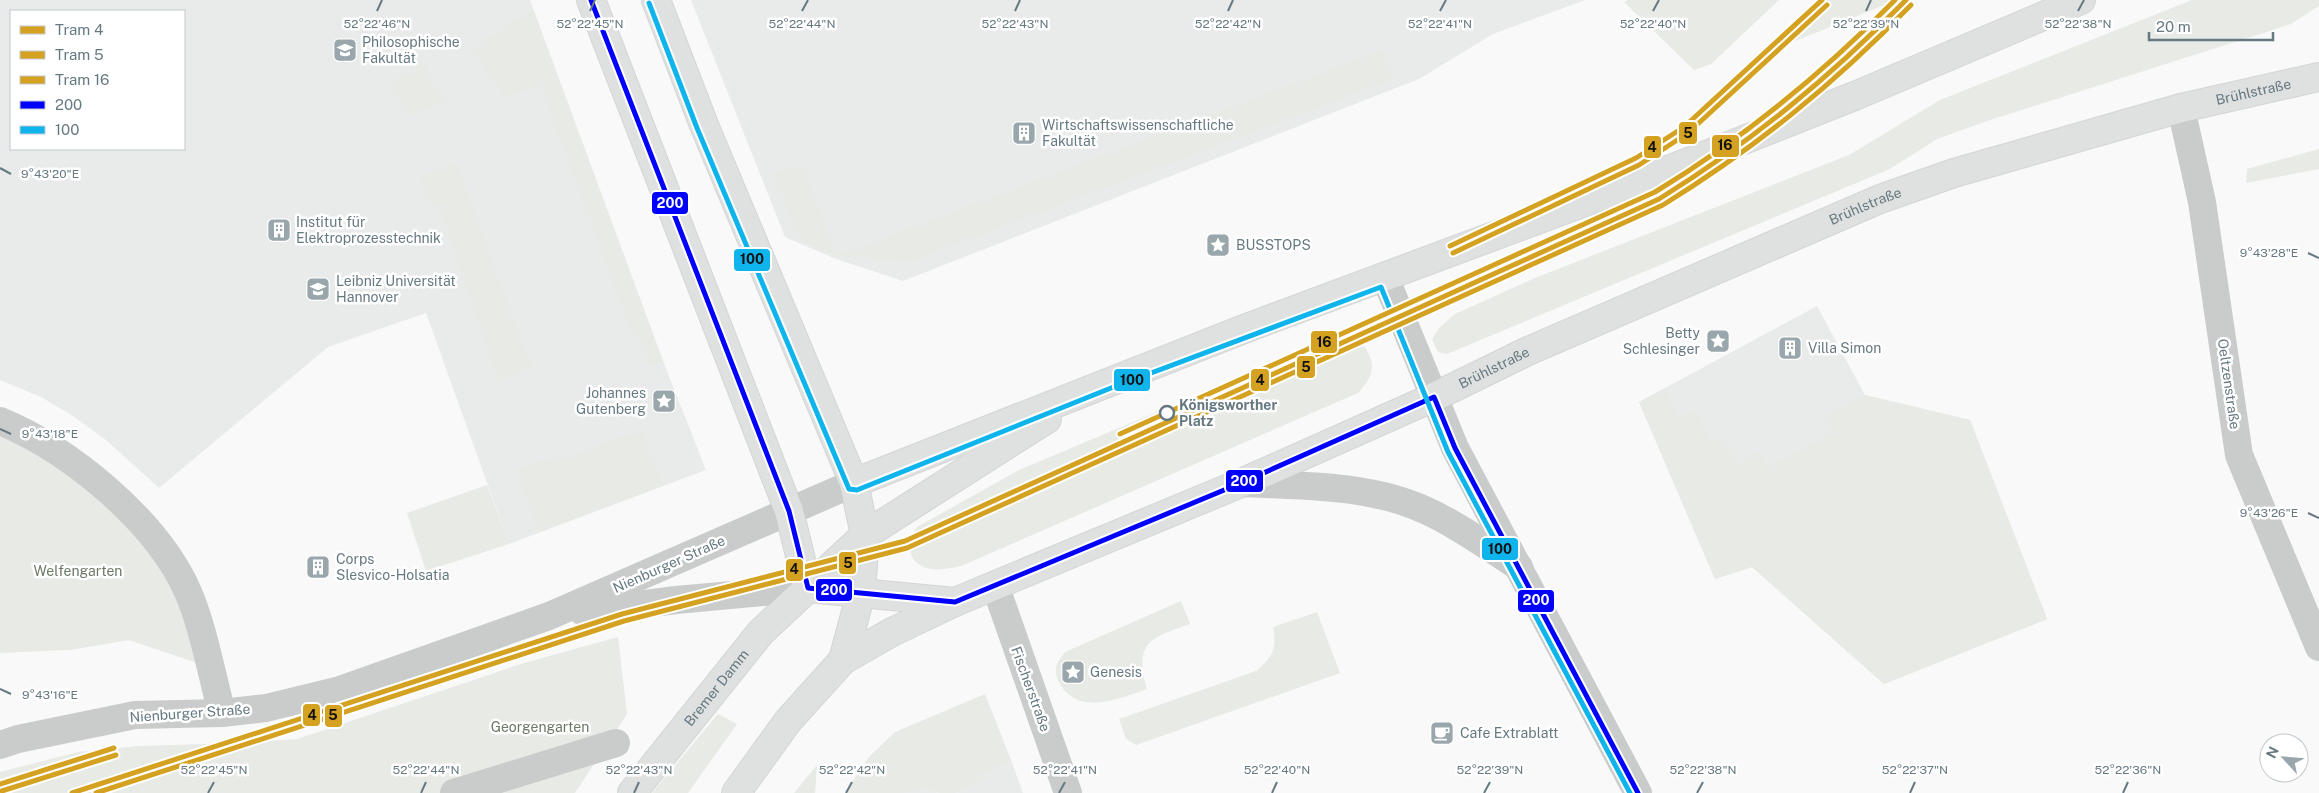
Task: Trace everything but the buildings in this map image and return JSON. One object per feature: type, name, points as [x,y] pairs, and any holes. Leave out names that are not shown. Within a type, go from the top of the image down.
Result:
[{"type":"main road","points":[[592,0],[789,511],[808,588]]},
{"type":"main road","points":[[656,0],[704,125],[854,483],[865,535],[861,593],[843,660]]},
{"type":"main road","points":[[854,483],[1108,381],[1628,186],[1857,95],[2081,0]]},
{"type":"main road","name":"Brühlstraße","points":[[1434,397],[1528,351],[1880,199],[1954,173],[2181,108],[2319,77]]},
{"type":"main road","points":[[808,588],[865,535],[1108,381]]},
{"type":"main road","points":[[736,793],[788,721],[843,660],[892,632],[955,602],[1241,483],[1434,397]]},
{"type":"main road","points":[[808,588],[955,602]]},
{"type":"main road","name":"Bremer Damm","points":[[632,793],[760,632],[808,588]]},
{"type":"street","name":"Oeltzenstraße","points":[[2181,108],[2202,202],[2239,455],[2319,648]]},
{"type":"street","points":[[1385,277],[1455,448],[1638,793]]},
{"type":"street","points":[[0,421],[61,455],[107,488],[161,546],[188,592],[222,713]]},
{"type":"street","points":[[789,511],[854,483]]},
{"type":"street","points":[[1241,483],[1336,488],[1390,498],[1423,509],[1456,526],[1520,568]]},
{"type":"street","name":"Nienburger Straße","points":[[0,745],[18,739],[135,715],[222,713],[266,708],[340,690],[549,616],[789,511]]},
{"type":"street","name":"Fischerstraße","points":[[994,586],[1068,793]]},
{"type":"street","name":"Nienburger Straße","points":[[549,616],[676,600],[808,588]]},
{"type":"street","points":[[454,793],[616,743]]},
{"type":"shaded area","name":"Leibniz Universität Hannover","points":[[0,0],[530,0],[663,361],[706,470],[509,544],[426,313],[328,347],[159,488],[106,440],[73,416],[41,397],[0,380]]},
{"type":"shaded area","points":[[691,0],[1585,0],[1493,34],[1419,79],[903,281],[836,259],[785,237]]},
{"type":"shaded area","points":[[1817,306],[1865,395],[1970,420],[2047,619],[1884,684],[1752,567],[1715,579],[1639,402]]},
{"type":"shaded area","points":[[1011,760],[1023,793],[956,793]]},
{"type":"shaded area","points":[[921,788],[939,793],[901,793],[906,790]]},
{"type":"green space","points":[[1628,0],[1779,0],[1711,64],[1694,70],[1624,2]]},
{"type":"green space","points":[[1827,0],[1897,0],[1773,50]]},
{"type":"green space","points":[[2192,0],[2319,0],[2319,6],[2291,24],[1987,121],[1937,139],[1890,169],[1447,354],[1438,352],[1432,339],[1440,327],[1455,314],[1535,278],[1849,155],[1940,100]]},
{"type":"green space","points":[[533,9],[663,361],[650,366],[633,329],[630,329],[540,85],[504,97],[472,50]]},
{"type":"green space","points":[[1383,50],[1393,79],[910,261],[837,256]]},
{"type":"green space","points":[[423,63],[431,74],[427,77],[447,102],[407,116],[390,85]]},
{"type":"green space","points":[[2319,149],[2319,169],[2246,183],[2247,169]]},
{"type":"green space","points":[[457,163],[461,174],[459,175],[462,177],[469,196],[467,197],[468,200],[470,199],[478,220],[476,221],[477,224],[479,223],[486,243],[484,245],[487,247],[495,266],[492,267],[496,271],[503,294],[505,293],[511,311],[509,312],[510,316],[512,315],[520,336],[518,337],[520,342],[522,341],[532,367],[498,380],[438,205],[431,207],[420,177]]},
{"type":"green space","points":[[802,164],[837,256],[799,239],[773,174]]},
{"type":"green space","points":[[1337,336],[1362,342],[1370,357],[1372,363],[1371,374],[1358,393],[961,566],[930,569],[914,560],[908,544],[917,527],[1019,470]]},
{"type":"green space","points":[[1664,389],[1680,419],[1695,411],[1711,441],[1721,435],[1737,464],[1759,452],[1767,468],[1832,433],[1824,417],[1865,395],[1970,420],[2047,619],[1884,684],[1752,567],[1715,579],[1639,402]]},
{"type":"green space","name":"Welfengarten","points":[[0,421],[161,546],[209,667],[129,640],[70,650],[0,653]]},
{"type":"green space","points":[[642,430],[662,486],[539,532],[516,470],[557,456],[559,460]]},
{"type":"green space","points":[[487,485],[509,544],[426,571],[407,513]]},
{"type":"green space","points":[[1181,601],[1190,624],[1155,638],[1144,651],[1143,673],[1147,689],[1111,701],[1098,702],[1086,702],[1075,699],[1066,692],[1058,680],[1056,672],[1058,662],[1065,652]]},
{"type":"green space","points":[[1317,612],[1340,673],[1136,745],[1126,739],[1119,719],[1256,671],[1272,652],[1274,646],[1273,627]]},
{"type":"green space","name":"Georgengarten","points":[[618,637],[627,714],[575,793],[0,793],[0,772],[78,752],[139,746],[297,739],[524,663]]},
{"type":"green space","points":[[985,694],[1011,760],[956,793],[939,793],[921,788],[901,793],[845,793],[869,757],[895,732]]},
{"type":"green space","points":[[718,714],[737,724],[688,793],[652,793]]},
{"type":"green space","points":[[817,765],[815,793],[794,793]]},
{"type":"tram line","name":"4","points":[[1450,246],[1636,158],[1684,127],[1822,0]]},
{"type":"tram line","name":"16","points":[[1120,434],[1655,192],[1720,150],[1781,104],[1839,54],[1895,0]]},
{"type":"tram line","name":"4","points":[[72,793],[622,614],[905,541],[1659,199],[1727,154],[1789,107],[1848,56],[1906,0]]},
{"type":"tram line","name":"5","points":[[1453,253],[1639,165],[1688,133],[1827,5]]},
{"type":"tram line","name":"5","points":[[96,793],[624,621],[907,548],[1663,205],[1731,160],[1793,113],[1853,62],[1911,5]]},
{"type":"tram line","name":"4","points":[[0,784],[114,748]]},
{"type":"tram line","name":"5","points":[[2,791],[116,755]]},
{"type":"transit line","name":"200","points":[[591,0],[789,511],[808,588],[955,602],[1241,483],[1434,397],[1455,448],[1638,793]]},
{"type":"transit line","name":"100","points":[[649,3],[697,128],[849,489],[857,490],[1111,388],[1381,287],[1448,452],[1630,793]]},
{"type":"place","name":"Philosophische Fakultät","points":[[345,50]]},
{"type":"place","name":"Wirtschaftswissenschaftliche Fakultät","points":[[1024,133]]},
{"type":"place","name":"Institut für Elektroprozesstechnik","points":[[279,230]]},
{"type":"place","name":"BUSSTOPS","points":[[1218,245]]},
{"type":"place","name":"Leibniz Universität Hannover","points":[[318,289]]},
{"type":"place","name":"Betty Schlesinger","points":[[1718,341]]},
{"type":"place","name":"Villa Simon","points":[[1790,348]]},
{"type":"place","name":"Johannes Gutenberg","points":[[664,401]]},
{"type":"place","name":"Königsworther Platz","points":[[1167,413]]},
{"type":"place","name":"Corps Slesvico-Holsatia","points":[[318,567]]},
{"type":"place","name":"Genesis","points":[[1073,672]]},
{"type":"place","name":"Cafe Extrablatt","points":[[1442,733]]}]
